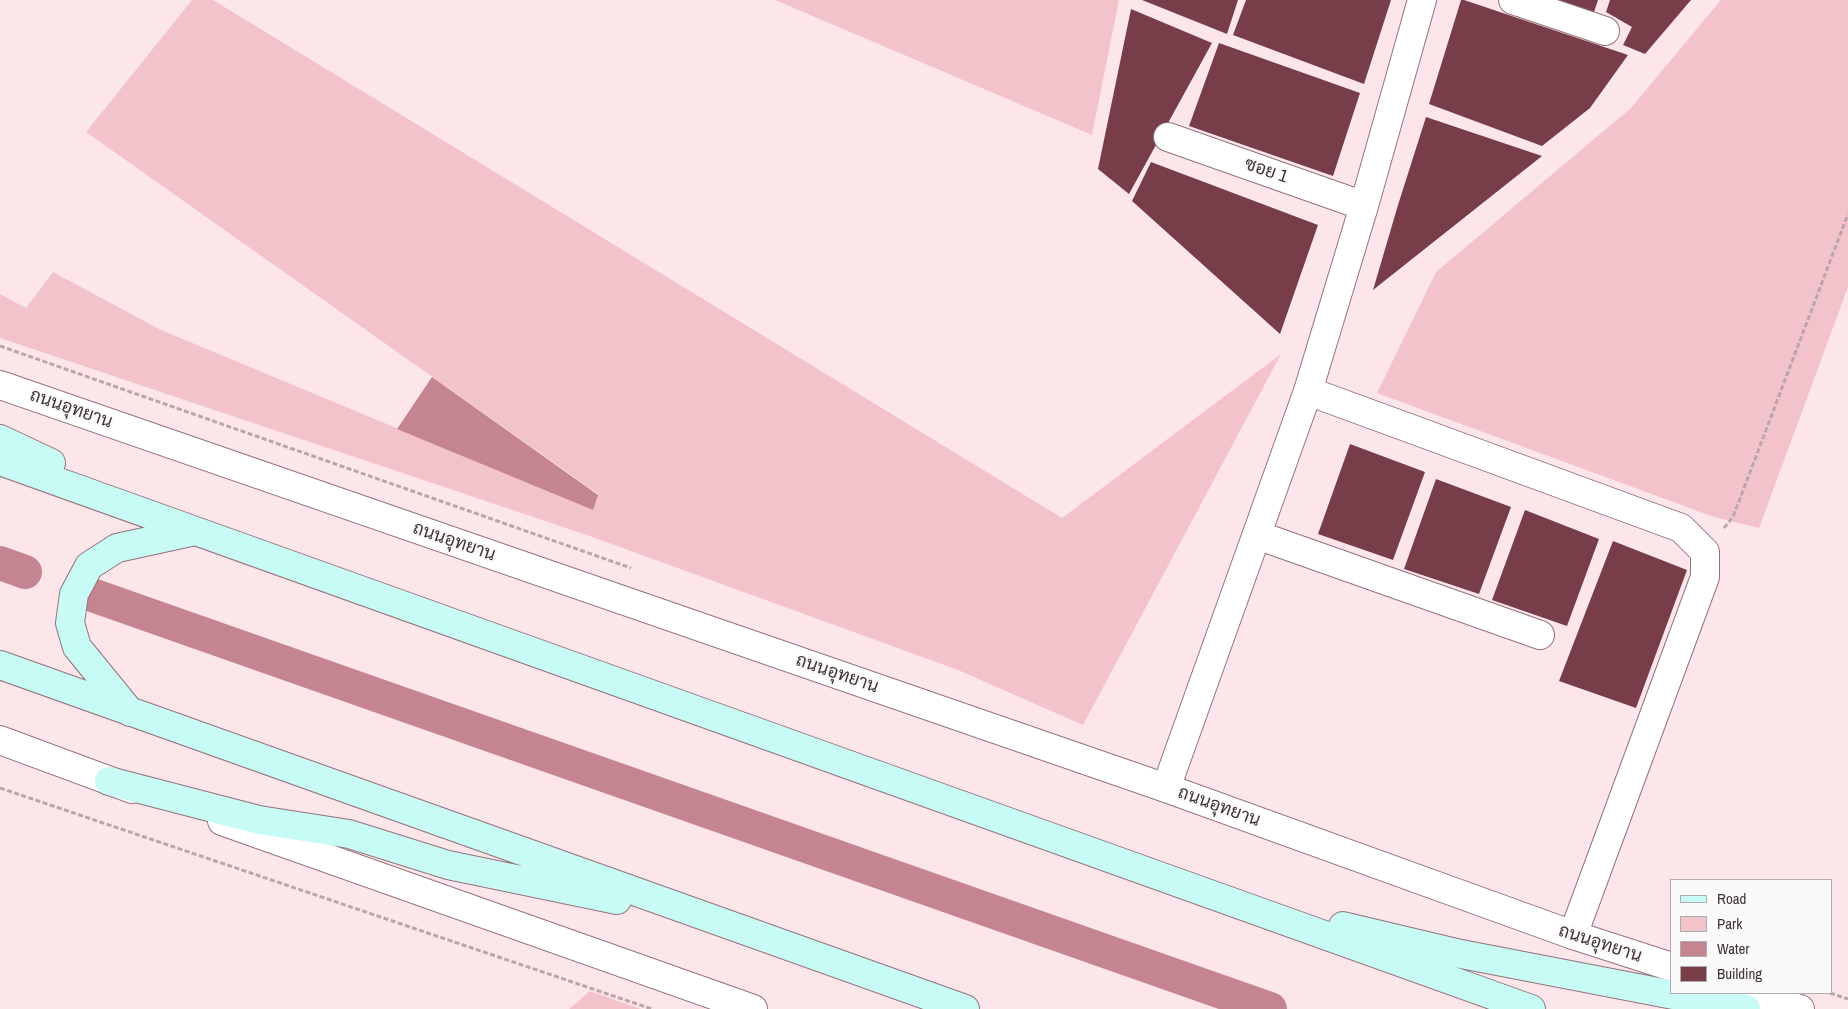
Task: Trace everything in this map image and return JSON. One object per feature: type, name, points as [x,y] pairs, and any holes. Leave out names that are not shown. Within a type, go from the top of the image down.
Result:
[{"type":"main road","points":[[0,439],[195,531]]},
{"type":"main road","points":[[0,461],[1531,1009]]},
{"type":"main road","points":[[130,712],[77,647],[70,623],[74,594],[89,566],[117,548],[195,531]]},
{"type":"main road","points":[[0,666],[965,1009]]},
{"type":"main road","points":[[109,781],[259,820],[349,834],[448,865],[616,900],[792,948]]},
{"type":"main road","points":[[1201,891],[1461,954],[1746,1009]]},
{"type":"street","points":[[1166,788],[1308,391],[1364,206],[1422,0]]},
{"type":"street","points":[[1512,0],[1605,31]]},
{"type":"street","name":"ซอย 1","points":[[1168,137],[1364,206]]},
{"type":"street","name":"ถนนอุทยาน","points":[[0,385],[1166,788],[1573,935],[1670,966]]},
{"type":"street","points":[[1308,391],[1681,528],[1704,552],[1705,577],[1573,935]]},
{"type":"street","points":[[1258,534],[1540,635]]},
{"type":"street","points":[[0,740],[109,781],[753,1009]]},
{"type":"street","points":[[1753,994],[1800,1009]]},
{"type":"path","points":[[1704,552],[1732,517],[1848,214]]},
{"type":"path","points":[[0,788],[652,1009]]},
{"type":"path","points":[[1833,994],[1848,999]]},
{"type":"green space","points":[[192,0],[213,0],[1062,518],[1281,354],[1083,725],[958,670],[584,534],[0,338],[0,294],[26,308],[53,272],[159,329],[593,510],[598,494],[86,132]]},
{"type":"green space","points":[[775,0],[1119,0],[1092,135]]},
{"type":"green space","points":[[1721,0],[1848,0],[1848,287],[1759,528],[1714,517],[1377,393],[1436,272],[1631,108]]},
{"type":"green space","points":[[590,991],[641,1009],[569,1009]]},
{"type":"water","points":[[432,377],[598,495],[593,510],[397,429]]},
{"type":"building","points":[[1142,0],[1238,0],[1227,34]]},
{"type":"building","points":[[1246,0],[1391,0],[1364,84],[1233,35]]},
{"type":"building","points":[[1461,0],[1628,55],[1590,108],[1542,146],[1429,104]]},
{"type":"building","points":[[1552,0],[1598,0],[1593,15]]},
{"type":"building","points":[[1610,0],[1691,0],[1645,54],[1623,45],[1632,27],[1606,12]]},
{"type":"building","points":[[1131,9],[1212,43],[1129,194],[1098,169]]},
{"type":"building","points":[[1219,43],[1360,93],[1333,176],[1189,126]]},
{"type":"building","points":[[1426,117],[1542,156],[1373,290],[1398,205]]},
{"type":"building","points":[[1151,162],[1318,225],[1280,334],[1132,201]]},
{"type":"building","points":[[1350,444],[1425,472],[1393,560],[1318,534]]},
{"type":"building","points":[[1436,479],[1511,507],[1479,594],[1404,569]]},
{"type":"building","points":[[1525,510],[1599,539],[1567,626],[1492,600]]},
{"type":"building","points":[[1613,541],[1687,570],[1636,708],[1559,681]]},
{"type":"waterway","points":[[0,563],[25,572]]},
{"type":"waterway","points":[[95,596],[1270,1009]]}]
